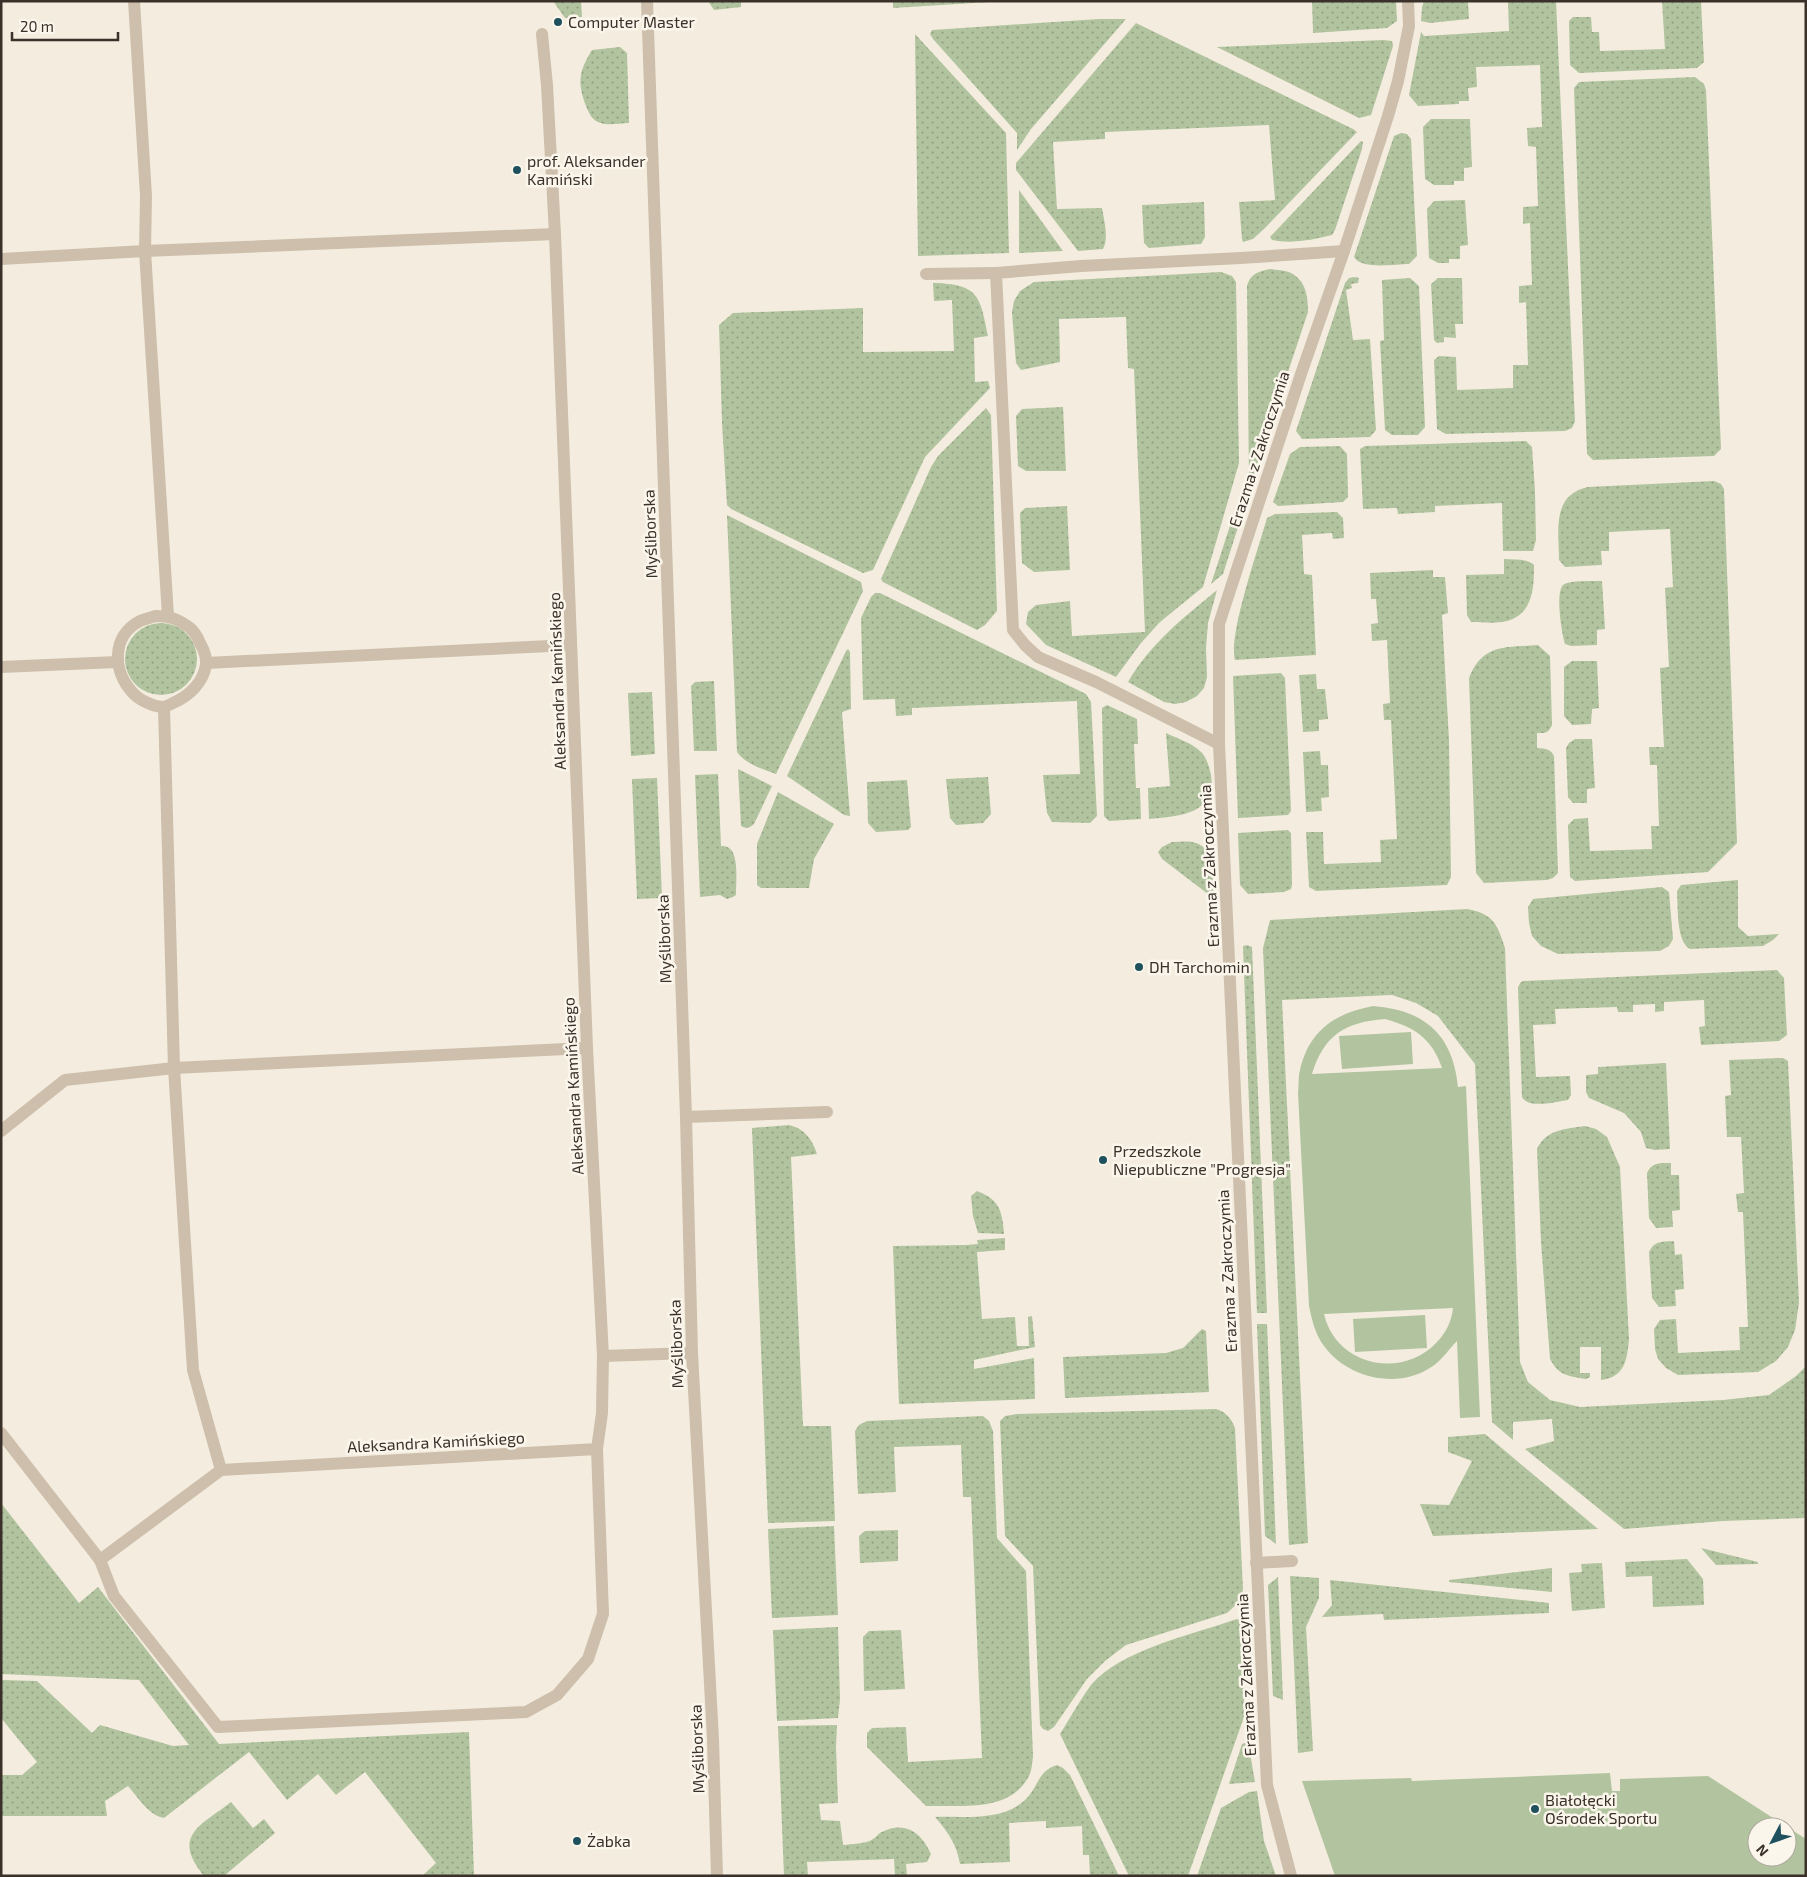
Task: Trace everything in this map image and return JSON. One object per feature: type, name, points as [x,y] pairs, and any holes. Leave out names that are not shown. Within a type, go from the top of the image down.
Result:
[{"type":"street","points":[[134,1],[146,196],[145,251],[168,616]]},
{"type":"street","name":"Myśliborska","points":[[647,1],[686,1117],[692,1353],[713,1739],[718,1876]]},
{"type":"street","name":"Erazma z Zakroczymia","points":[[1291,1876],[1267,1785],[1219,744],[1219,624],[1302,371],[1344,251],[1398,81],[1409,26],[1408,1]]},
{"type":"street","name":"Aleksandra Kamińskiego","points":[[220,1470],[597,1449],[602,1413],[603,1356],[586,1048],[555,234],[547,85],[542,34]]},
{"type":"street","points":[[1,259],[145,251],[555,234]]},
{"type":"street","points":[[926,274],[996,273],[1081,266],[1344,251]]},
{"type":"street","points":[[996,273],[1013,630],[1024,645],[1038,656],[1096,682],[1219,744]]},
{"type":"street","points":[[155,616],[168,616],[179,620],[195,632],[205,652],[206,664],[196,687],[183,698],[164,707],[148,703],[135,696],[126,686],[119,672],[117,662],[123,639],[130,629],[140,621],[155,616]]},
{"type":"street","points":[[206,664],[572,645]]},
{"type":"street","points":[[1,667],[117,662]]},
{"type":"street","points":[[100,1560],[220,1470],[193,1370],[174,1068],[164,707]]},
{"type":"street","points":[[1,1131],[65,1080],[174,1068],[586,1048]]},
{"type":"street","points":[[686,1117],[827,1112]]},
{"type":"street","points":[[603,1356],[692,1353]]},
{"type":"street","points":[[1,1433],[100,1560],[114,1596],[218,1727],[526,1712],[557,1695],[588,1659],[603,1614],[597,1449]]},
{"type":"street","points":[[1256,1563],[1292,1561]]},
{"type":"green space","points":[[553,1],[581,1],[582,17],[565,18]]},
{"type":"green space","points":[[708,1],[741,1],[741,7],[714,10]]},
{"type":"green space","points":[[893,1],[1006,1],[893,8]]},
{"type":"green space","points":[[1312,1],[1396,1],[1397,21],[1387,28],[1313,33]]},
{"type":"green space","points":[[1424,1],[1468,1],[1469,19],[1430,23],[1421,21]]},
{"type":"green space","points":[[1508,1],[1556,1],[1575,421],[1572,428],[1565,431],[1446,434],[1437,429],[1434,360],[1439,356],[1456,357],[1457,390],[1513,388],[1513,365],[1528,365],[1526,302],[1519,303],[1519,286],[1532,285],[1530,223],[1523,224],[1523,207],[1538,206],[1536,147],[1528,146],[1527,128],[1542,127],[1540,65],[1476,67],[1477,87],[1468,88],[1469,101],[1459,101],[1459,104],[1418,106],[1409,95],[1421,32],[1424,36],[1509,31]]},
{"type":"green space","points":[[1662,1],[1701,1],[1704,62],[1697,68],[1579,73],[1570,65],[1569,21],[1573,17],[1591,17],[1592,32],[1599,32],[1600,51],[1665,49]]},
{"type":"green space","points":[[1099,19],[1126,19],[1031,129],[1017,150],[1017,133],[930,34],[932,30]]},
{"type":"green space","points":[[1136,23],[1357,132],[1264,229],[1253,239],[1243,242],[1239,202],[1275,200],[1269,125],[1105,132],[1105,139],[1053,142],[1057,209],[1102,208],[1106,234],[1103,249],[1078,251],[1016,170],[1016,163]]},
{"type":"green space","points":[[915,34],[1006,133],[1009,253],[918,256]]},
{"type":"green space","points":[[1392,41],[1393,46],[1371,115],[1359,118],[1217,47]]},
{"type":"green space","points":[[620,47],[627,53],[629,123],[604,124],[593,119],[586,106],[581,90],[582,71],[592,50]]},
{"type":"green space","points":[[1695,77],[1704,84],[1706,90],[1721,449],[1714,456],[1593,460],[1587,454],[1574,88],[1579,82]]},
{"type":"green space","points":[[1431,119],[1470,119],[1472,167],[1464,168],[1464,181],[1454,181],[1454,185],[1434,185],[1425,179],[1423,127]]},
{"type":"green space","points":[[1401,133],[1407,134],[1411,139],[1417,256],[1409,264],[1364,264],[1354,257],[1394,136]]},
{"type":"green space","points":[[1361,141],[1363,142],[1362,149],[1332,235],[1302,241],[1272,240],[1270,237]]},
{"type":"green space","points":[[1019,190],[1063,251],[1019,253]]},
{"type":"green space","points":[[1465,200],[1468,245],[1460,246],[1460,259],[1449,259],[1449,263],[1438,263],[1429,258],[1427,209],[1434,201]]},
{"type":"green space","points":[[1204,202],[1205,237],[1201,244],[1149,248],[1144,243],[1142,205]]},
{"type":"green space","points":[[1270,269],[1289,272],[1300,280],[1307,295],[1308,312],[1251,483],[1249,481],[1247,286],[1255,274]]},
{"type":"green space","points":[[1221,272],[1232,276],[1236,282],[1239,463],[1203,587],[1160,622],[1141,643],[1116,677],[1046,645],[1026,624],[1028,612],[1036,605],[1070,601],[1072,636],[1145,632],[1134,369],[1128,368],[1126,317],[1059,319],[1060,362],[1021,370],[1016,363],[1012,312],[1014,301],[1020,291],[1034,282]]},
{"type":"green space","points":[[1349,278],[1359,278],[1358,283],[1351,284],[1352,288],[1346,290],[1353,340],[1370,339],[1376,430],[1370,437],[1302,439],[1296,431],[1345,283]]},
{"type":"green space","points":[[1410,278],[1419,286],[1425,427],[1418,435],[1392,435],[1385,430],[1380,341],[1384,340],[1382,280]]},
{"type":"green space","points":[[1438,278],[1462,278],[1463,324],[1455,324],[1456,338],[1444,337],[1444,342],[1437,343],[1434,340],[1431,284]]},
{"type":"green space","points":[[933,283],[948,284],[968,289],[979,301],[988,336],[974,338],[975,382],[988,381],[990,388],[925,457],[873,570],[863,573],[731,509],[727,505],[719,325],[733,313],[863,308],[863,352],[954,351],[952,300],[934,301]]},
{"type":"green space","points":[[1063,407],[1066,471],[1026,471],[1018,466],[1016,416],[1022,409]]},
{"type":"green space","points":[[986,408],[991,415],[997,611],[985,625],[977,630],[883,582],[881,579],[931,467],[938,456]]},
{"type":"green space","points":[[1526,441],[1532,447],[1535,491],[1536,540],[1533,551],[1503,551],[1502,503],[1435,506],[1435,512],[1398,514],[1397,508],[1363,509],[1360,449],[1365,446]]},
{"type":"green space","points":[[1340,446],[1347,454],[1348,497],[1343,502],[1278,506],[1273,502],[1290,454],[1300,447]]},
{"type":"green space","points":[[1714,481],[1721,484],[1724,489],[1737,843],[1708,872],[1575,881],[1570,877],[1568,825],[1574,819],[1588,818],[1590,851],[1652,849],[1651,826],[1659,826],[1657,765],[1650,765],[1649,747],[1664,747],[1660,668],[1669,667],[1665,588],[1673,587],[1670,529],[1609,532],[1609,551],[1601,551],[1602,565],[1565,567],[1559,560],[1558,526],[1563,506],[1576,491],[1588,487]]},
{"type":"green space","points":[[1240,495],[1240,521],[1223,574],[1211,584]]},
{"type":"green space","points":[[1067,506],[1070,570],[1034,572],[1022,563],[1020,513],[1025,508]]},
{"type":"green space","points":[[1337,512],[1343,518],[1344,538],[1333,539],[1332,533],[1302,535],[1304,574],[1312,575],[1316,655],[1235,660],[1234,648],[1240,612],[1267,518],[1275,514]]},
{"type":"green space","points":[[727,515],[861,582],[863,591],[776,774],[749,763],[737,752]]},
{"type":"green space","points":[[1504,559],[1524,560],[1534,565],[1532,591],[1527,606],[1516,618],[1507,621],[1494,623],[1471,622],[1467,615],[1466,575],[1504,574]]},
{"type":"green space","points":[[1433,570],[1433,577],[1445,577],[1448,613],[1442,615],[1449,740],[1451,877],[1447,885],[1316,891],[1309,887],[1306,832],[1323,832],[1324,864],[1381,862],[1380,840],[1397,839],[1391,720],[1384,720],[1383,704],[1390,703],[1387,640],[1372,641],[1371,624],[1378,623],[1376,599],[1371,599],[1370,573]]},
{"type":"green space","points":[[1602,581],[1605,629],[1597,630],[1597,645],[1571,646],[1565,644],[1559,605],[1563,585],[1565,583]]},
{"type":"green space","points":[[1217,590],[1208,623],[1206,648],[1207,677],[1204,688],[1197,696],[1186,702],[1175,704],[1164,702],[1128,682],[1157,643]]},
{"type":"green space","points":[[875,593],[880,593],[1086,694],[1091,702],[1097,816],[1090,823],[1052,822],[1047,813],[1043,775],[1080,774],[1077,701],[912,708],[912,715],[896,716],[895,699],[863,700],[861,618],[871,597]]},
{"type":"green space","points":[[161,623],[181,629],[191,639],[197,659],[191,679],[181,689],[161,695],[141,689],[131,679],[125,659],[131,639],[141,629]]},
{"type":"green space","points":[[1538,645],[1550,656],[1552,725],[1546,732],[1537,733],[1537,748],[1549,750],[1554,756],[1558,873],[1553,878],[1547,880],[1484,883],[1476,873],[1469,678],[1481,658],[1497,649]]},
{"type":"green space","points":[[848,649],[850,652],[851,709],[842,712],[850,816],[844,815],[787,776]]},
{"type":"green space","points":[[1572,661],[1597,661],[1599,708],[1592,709],[1591,724],[1572,725],[1564,716],[1564,667]]},
{"type":"green space","points":[[1281,673],[1285,678],[1291,811],[1288,815],[1238,818],[1233,676]]},
{"type":"green space","points":[[1316,674],[1317,689],[1325,689],[1328,719],[1319,720],[1319,731],[1303,732],[1299,675]]},
{"type":"green space","points":[[714,681],[717,751],[694,751],[691,686],[695,682]]},
{"type":"green space","points":[[652,692],[655,754],[631,756],[628,693]]},
{"type":"green space","points":[[1107,705],[1137,719],[1138,744],[1134,744],[1136,788],[1140,788],[1141,819],[1109,821],[1104,816],[1102,708]]},
{"type":"green space","points":[[1166,733],[1197,748],[1202,753],[1211,775],[1211,788],[1208,798],[1193,811],[1149,819],[1148,788],[1170,786]]},
{"type":"green space","points":[[1575,739],[1592,739],[1595,788],[1587,789],[1587,803],[1573,803],[1568,797],[1566,748]]},
{"type":"green space","points":[[1320,751],[1321,765],[1328,765],[1329,797],[1321,798],[1322,811],[1306,812],[1303,752]]},
{"type":"green space","points":[[738,769],[772,786],[754,824],[748,828],[741,826]]},
{"type":"green space","points":[[718,774],[721,846],[728,847],[732,851],[736,862],[736,895],[727,899],[720,895],[700,897],[695,775]]},
{"type":"green space","points":[[988,777],[991,814],[983,823],[956,825],[950,818],[946,779]]},
{"type":"green space","points":[[657,778],[662,898],[637,899],[632,779]]},
{"type":"green space","points":[[907,780],[911,827],[908,830],[876,832],[868,823],[867,782]]},
{"type":"green space","points":[[778,792],[834,824],[814,859],[809,888],[761,888],[757,885],[757,844]]},
{"type":"green space","points":[[1288,830],[1291,833],[1291,889],[1284,892],[1248,894],[1240,885],[1238,833]]},
{"type":"green space","points":[[1172,842],[1192,842],[1205,849],[1211,861],[1213,891],[1208,894],[1162,859],[1158,852],[1162,847]]},
{"type":"green space","points":[[1738,880],[1738,927],[1748,936],[1779,934],[1763,946],[1690,949],[1685,945],[1680,932],[1677,891],[1681,885]]},
{"type":"green space","points":[[1662,887],[1669,892],[1673,939],[1669,946],[1660,951],[1558,954],[1541,946],[1532,936],[1528,907],[1533,899]]},
{"type":"green space","points":[[1467,909],[1483,914],[1493,921],[1505,948],[1520,1362],[1528,1382],[1550,1400],[1580,1407],[1723,1400],[1769,1395],[1796,1376],[1806,1366],[1806,1518],[1723,1521],[1624,1529],[1525,1449],[1554,1441],[1552,1419],[1513,1422],[1513,1440],[1492,1422],[1475,1064],[1438,1016],[1416,1003],[1392,995],[1282,1000],[1308,1543],[1289,1545],[1263,948],[1270,920]]},
{"type":"green space","points":[[1243,946],[1252,947],[1267,1313],[1257,1313]]},
{"type":"green space","points":[[1777,970],[1784,978],[1787,1035],[1779,1041],[1701,1045],[1699,1027],[1705,1026],[1704,1000],[1664,1002],[1664,1011],[1655,1012],[1655,1004],[1633,1005],[1633,1012],[1618,1012],[1617,1007],[1555,1009],[1556,1024],[1533,1025],[1536,1077],[1570,1076],[1571,1095],[1568,1100],[1543,1104],[1530,1103],[1522,1097],[1518,988],[1523,981]]},
{"type":"green space","points":[[1373,1006],[1391,1008],[1421,1019],[1433,1028],[1450,1053],[1458,1087],[1466,1086],[1480,1417],[1460,1418],[1457,1341],[1433,1366],[1405,1378],[1390,1379],[1360,1373],[1346,1366],[1324,1346],[1313,1322],[1309,1306],[1298,1093],[1299,1073],[1304,1056],[1317,1034],[1336,1019]],"holes":[[[1385,1019],[1405,1026],[1421,1035],[1433,1049],[1442,1068],[1312,1074],[1323,1049],[1338,1033],[1358,1023]],[[1453,1308],[1448,1326],[1437,1342],[1423,1354],[1406,1361],[1389,1364],[1372,1362],[1356,1356],[1342,1346],[1331,1332],[1324,1314]]]},
{"type":"green space","points":[[1411,1032],[1413,1064],[1342,1069],[1339,1036]]},
{"type":"green space","points":[[1783,1058],[1788,1061],[1799,1303],[1795,1330],[1788,1347],[1776,1361],[1758,1372],[1678,1375],[1666,1368],[1658,1359],[1655,1349],[1654,1329],[1660,1320],[1676,1319],[1678,1353],[1740,1350],[1739,1327],[1748,1327],[1743,1212],[1738,1212],[1736,1194],[1744,1193],[1741,1137],[1727,1137],[1725,1096],[1731,1095],[1729,1060]]},
{"type":"green space","points":[[1666,1063],[1670,1149],[1655,1150],[1646,1148],[1641,1132],[1624,1113],[1589,1098],[1586,1092],[1586,1075],[1598,1074],[1598,1067]]},
{"type":"green space","points":[[789,1125],[807,1135],[817,1154],[791,1157],[803,1426],[831,1426],[835,1521],[768,1523],[752,1128]]},
{"type":"green space","points":[[1585,1126],[1596,1129],[1607,1137],[1620,1167],[1629,1339],[1626,1360],[1620,1371],[1609,1378],[1601,1380],[1601,1347],[1580,1347],[1580,1373],[1590,1373],[1590,1377],[1586,1379],[1561,1372],[1553,1365],[1550,1359],[1541,1242],[1537,1149],[1546,1137],[1557,1131]]},
{"type":"green space","points":[[1671,1163],[1671,1175],[1679,1175],[1680,1210],[1672,1211],[1673,1227],[1656,1228],[1649,1218],[1647,1173],[1654,1165]]},
{"type":"green space","points":[[977,1191],[985,1194],[995,1202],[1001,1213],[1004,1234],[978,1233],[973,1216],[971,1196]]},
{"type":"green space","points":[[1005,1238],[1005,1250],[977,1252],[982,1319],[1015,1317],[1017,1346],[1029,1346],[1028,1317],[1032,1316],[1035,1347],[974,1360],[974,1369],[1034,1358],[1035,1399],[899,1404],[893,1246],[966,1245],[978,1244],[977,1240]]},
{"type":"green space","points":[[1674,1241],[1675,1255],[1682,1254],[1684,1289],[1675,1290],[1676,1306],[1659,1307],[1652,1298],[1649,1252],[1654,1245]]},
{"type":"green space","points":[[1425,1315],[1427,1348],[1355,1352],[1353,1319]]},
{"type":"green space","points":[[1257,1324],[1267,1324],[1276,1544],[1265,1536]]},
{"type":"green space","points":[[1202,1329],[1206,1331],[1209,1392],[1065,1398],[1063,1357],[1166,1353],[1183,1348]]},
{"type":"green space","points":[[1216,1409],[1228,1416],[1235,1428],[1243,1589],[1240,1601],[1227,1613],[1126,1645],[1105,1661],[1087,1679],[1054,1727],[1048,1731],[1043,1729],[1040,1725],[1033,1566],[1005,1536],[1000,1421],[1005,1416],[1017,1414]]},
{"type":"green space","points":[[983,1416],[989,1421],[993,1431],[997,1538],[1026,1571],[1032,1766],[1029,1776],[1021,1788],[1010,1796],[997,1801],[969,1806],[926,1806],[867,1747],[867,1733],[872,1728],[906,1727],[908,1762],[982,1758],[971,1497],[963,1497],[961,1445],[894,1447],[896,1492],[858,1494],[855,1431],[859,1425],[867,1421]]},
{"type":"green space","points":[[1485,1434],[1598,1529],[1433,1536],[1420,1504],[1449,1505],[1472,1461],[1448,1452],[1448,1437]]},
{"type":"green space","points":[[1,1503],[79,1603],[98,1587],[219,1744],[469,1732],[474,1876],[422,1876],[436,1863],[365,1772],[336,1795],[318,1774],[287,1800],[249,1752],[164,1818],[148,1809],[128,1786],[105,1801],[107,1816],[1,1816],[1,1775],[22,1775],[37,1762],[1,1718],[1,1680],[37,1681],[92,1733],[100,1725],[173,1746],[189,1745],[139,1680],[1,1674]]},
{"type":"green space","points":[[834,1526],[838,1615],[772,1618],[768,1529]]},
{"type":"green space","points":[[898,1530],[898,1561],[860,1563],[859,1536],[865,1531]]},
{"type":"green space","points":[[1701,1548],[1758,1562],[1758,1564],[1716,1565]]},
{"type":"green space","points":[[1687,1559],[1703,1579],[1704,1605],[1653,1607],[1652,1576],[1626,1577],[1625,1562]]},
{"type":"green space","points":[[1602,1563],[1605,1608],[1572,1611],[1569,1573],[1582,1572],[1581,1564]]},
{"type":"green space","points":[[1552,1568],[1552,1592],[1449,1582],[1449,1580]]},
{"type":"green space","points":[[1290,1576],[1319,1578],[1319,1598],[1306,1627],[1313,1751],[1298,1753]]},
{"type":"green space","points":[[1278,1577],[1283,1700],[1273,1696],[1268,1585]]},
{"type":"green space","points":[[1330,1580],[1549,1603],[1549,1613],[1384,1620],[1383,1614],[1322,1617],[1332,1605]]},
{"type":"green space","points":[[1237,1619],[1244,1621],[1244,1717],[1188,1876],[1129,1876],[1060,1734],[1091,1685],[1120,1662],[1180,1637]]},
{"type":"green space","points":[[838,1627],[840,1699],[838,1718],[777,1721],[773,1630]]},
{"type":"green space","points":[[901,1630],[905,1689],[864,1691],[863,1637],[869,1631]]},
{"type":"green space","points":[[837,1725],[838,1803],[819,1804],[821,1820],[840,1821],[843,1845],[870,1841],[881,1833],[898,1827],[912,1831],[923,1840],[931,1854],[927,1862],[906,1864],[907,1876],[895,1876],[894,1859],[807,1862],[808,1876],[784,1876],[778,1726]]},
{"type":"green space","points":[[1248,1742],[1255,1782],[1229,1784],[1242,1744]]},
{"type":"green space","points":[[1057,1765],[1070,1775],[1119,1876],[1090,1876],[1089,1855],[1083,1855],[1082,1826],[1046,1828],[1046,1821],[1009,1823],[1010,1862],[960,1864],[957,1851],[951,1839],[935,1817],[984,1816],[1007,1811],[1018,1806],[1027,1798],[1042,1775]]},
{"type":"green space","name":"Białołęcki Ośrodek Sportu","points":[[1610,1773],[1612,1791],[1620,1791],[1620,1779],[1708,1776],[1772,1817],[1747,1817],[1747,1867],[1797,1867],[1797,1833],[1806,1839],[1806,1876],[1335,1876],[1302,1781],[1411,1778],[1412,1781]]},
{"type":"green space","points":[[1257,1791],[1264,1841],[1276,1876],[1197,1876],[1221,1808],[1249,1792]]},
{"type":"green space","points":[[231,1802],[253,1828],[264,1819],[275,1833],[224,1876],[204,1876],[194,1862],[190,1851],[190,1841],[193,1833],[200,1825]]},
{"type":"place","name":"Computer Master","points":[[558,22]]},
{"type":"place","name":"prof. Aleksander Kamiński","points":[[517,170]]},
{"type":"place","name":"DH Tarchomin","points":[[1139,967]]},
{"type":"place","name":"Przedszkole Niepubliczne \"Progresja\"","points":[[1103,1160]]},
{"type":"place","name":"Białołęcki Ośrodek Sportu","points":[[1535,1809]]},
{"type":"place","name":"Żabka","points":[[577,1841]]}]
